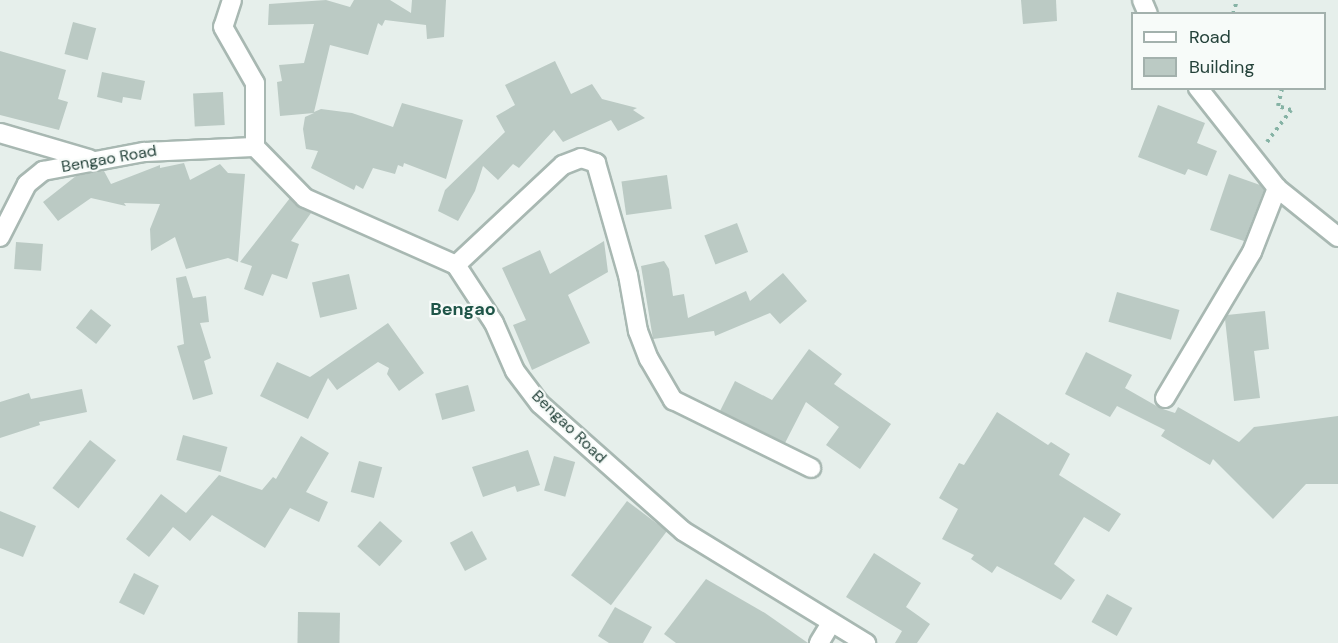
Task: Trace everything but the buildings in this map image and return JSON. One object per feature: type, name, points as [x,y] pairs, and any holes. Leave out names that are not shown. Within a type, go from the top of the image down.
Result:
[{"type":"street","points":[[232,0],[223,27],[255,83],[255,147],[306,198],[456,265],[563,165],[581,158],[596,163],[628,275],[638,331],[649,359],[673,400],[811,468]]},
{"type":"street","points":[[1200,90],[1277,188],[1338,237]]},
{"type":"street","points":[[0,133],[90,160]]},
{"type":"street","name":"Bengao Road","points":[[0,237],[27,184],[43,171],[90,160],[186,147],[255,147]]},
{"type":"street","points":[[1165,398],[1252,252],[1277,188]]},
{"type":"street","name":"Bengao Road","points":[[456,265],[494,323],[515,371],[540,404],[683,531],[866,643]]},
{"type":"street","points":[[819,643],[831,623]]},
{"type":"path","points":[[1251,157],[1291,110],[1278,106],[1281,90]]},
{"type":"district","name":"Bengao","points":[[463,309]]}]
